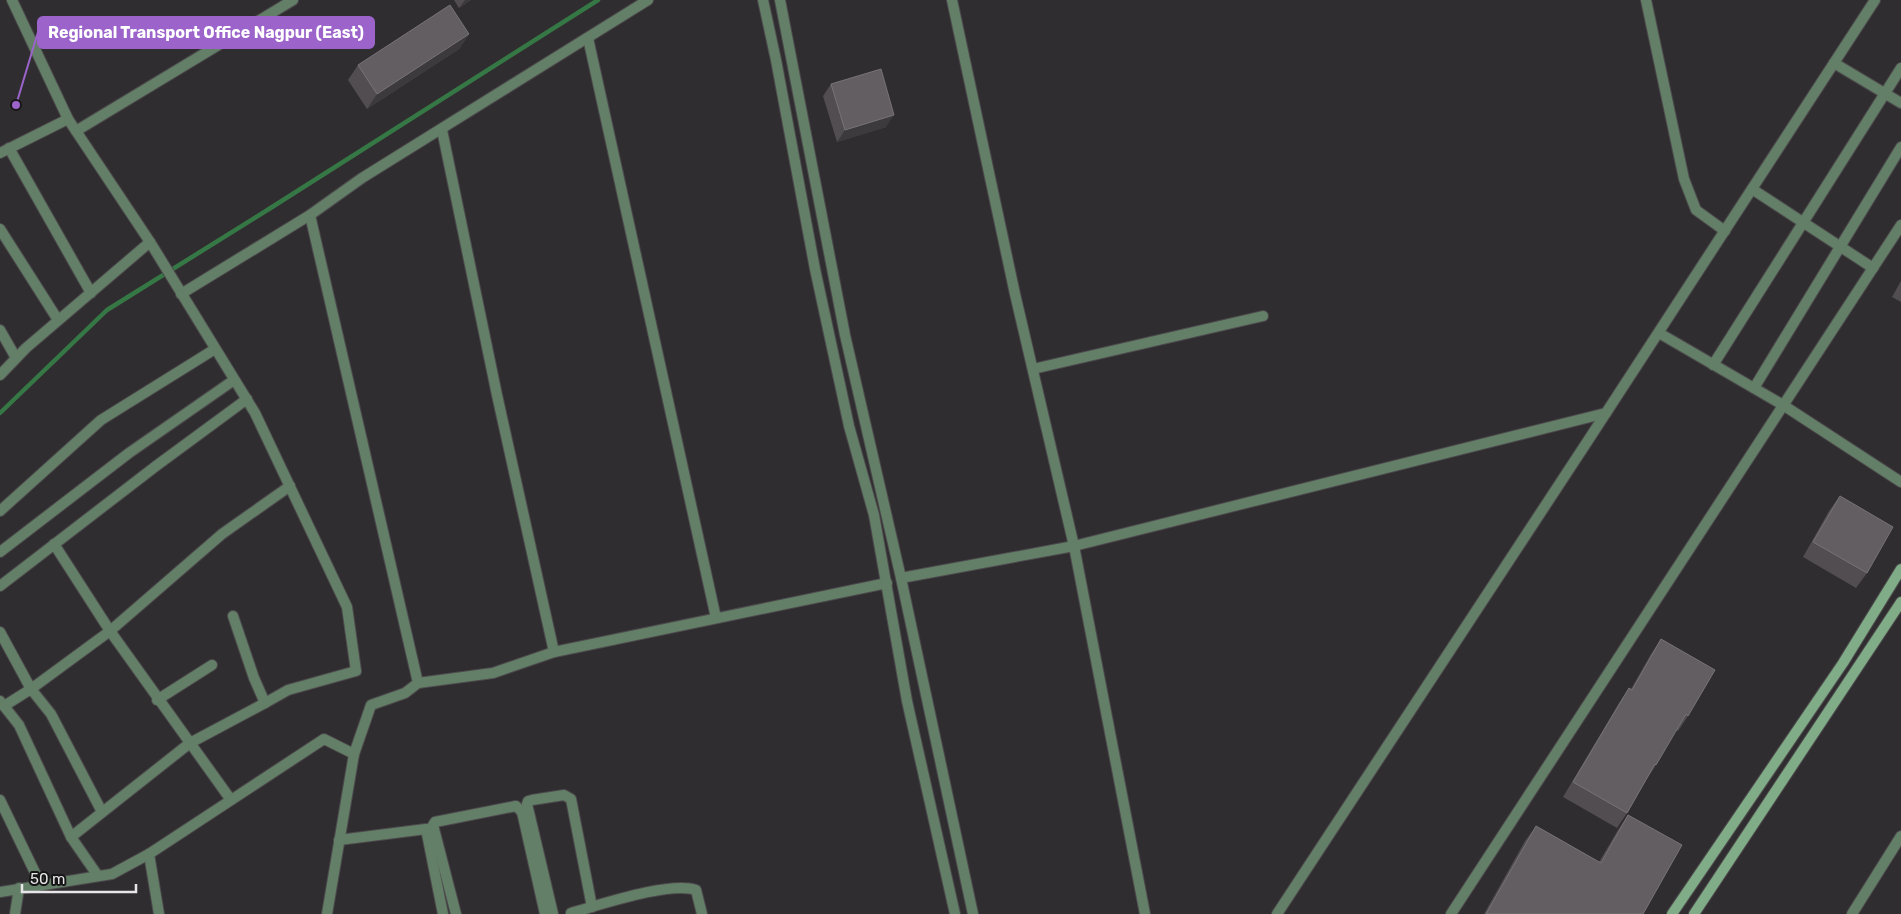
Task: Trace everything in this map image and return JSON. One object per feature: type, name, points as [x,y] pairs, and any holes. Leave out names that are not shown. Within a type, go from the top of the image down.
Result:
[{"type":"main road","points":[[1672,914],[1843,663],[1901,569]]},
{"type":"main road","points":[[1694,914],[1901,602]]},
{"type":"street","points":[[12,0],[68,118],[150,242],[255,413],[347,607],[356,671],[288,690],[190,743],[71,837]]},
{"type":"street","points":[[76,131],[293,0]]},
{"type":"street","points":[[181,294],[310,215],[362,178],[442,130],[648,0]]},
{"type":"street","points":[[762,0],[776,60],[815,269],[850,426],[874,515],[908,701],[955,914]]},
{"type":"street","points":[[780,0],[845,335],[901,578],[973,914]]},
{"type":"street","points":[[952,0],[1074,546],[1145,914]]},
{"type":"street","points":[[1646,0],[1684,179],[1696,210],[1724,231]]},
{"type":"street","points":[[1276,914],[1875,0]]},
{"type":"street","points":[[588,38],[716,618]]},
{"type":"street","points":[[1834,63],[1901,103]]},
{"type":"street","points":[[1713,365],[1901,68]]},
{"type":"street","points":[[68,118],[5,151],[91,293]]},
{"type":"street","points":[[442,130],[497,395],[554,652]]},
{"type":"street","points":[[1754,388],[1901,147]]},
{"type":"street","points":[[1752,189],[1873,268]]},
{"type":"street","points":[[310,215],[418,683]]},
{"type":"street","points":[[1451,914],[1901,225]]},
{"type":"street","points":[[0,229],[58,320]]},
{"type":"street","points":[[0,375],[58,320],[150,242]]},
{"type":"street","points":[[1033,368],[1263,316]]},
{"type":"street","points":[[0,330],[16,358]]},
{"type":"street","points":[[1658,333],[1783,405],[1901,482]]},
{"type":"street","points":[[0,511],[101,420],[215,349]]},
{"type":"street","points":[[0,552],[128,453],[234,380]]},
{"type":"street","points":[[0,586],[156,466],[247,400]]},
{"type":"street","points":[[326,914],[354,754],[371,705],[405,692],[418,683],[493,673],[554,652],[887,583],[901,578],[1074,546],[1606,413]]},
{"type":"street","points":[[98,876],[71,837],[20,725],[2,703],[31,688],[110,631],[222,534],[290,486]]},
{"type":"street","points":[[54,544],[157,700],[231,800]]},
{"type":"street","points":[[234,616],[254,678],[265,703]]},
{"type":"street","points":[[0,632],[31,688],[51,714],[102,812]]},
{"type":"street","points":[[157,700],[212,665]]},
{"type":"street","points":[[0,892],[112,874],[149,854],[324,739],[354,754]]},
{"type":"street","points":[[553,914],[528,804],[528,801],[532,800],[564,795],[571,799],[592,907]]},
{"type":"street","points":[[0,800],[41,885]]},
{"type":"street","points":[[456,914],[434,825],[435,822],[516,806],[522,812],[545,914]]},
{"type":"street","points":[[339,840],[426,829],[443,914]]},
{"type":"street","points":[[1852,914],[1900,841]]},
{"type":"street","points":[[149,854],[159,914]]},
{"type":"street","points":[[16,914],[20,888]]},
{"type":"street","points":[[569,914],[668,888],[696,890],[702,914]]},
{"type":"building","points":[[450,5],[469,34],[377,94],[358,65]]},
{"type":"building","points":[[881,69],[894,115],[845,130],[831,84]]},
{"type":"building","points":[[1840,496],[1893,527],[1867,573],[1813,542]]},
{"type":"building","points":[[1661,639],[1715,670],[1688,716],[1686,714],[1655,764],[1627,813],[1573,782],[1629,688],[1632,690]]},
{"type":"building","points":[[1628,815],[1682,845],[1643,914],[1486,914],[1536,826],[1601,863]]},
{"type":"waterway","points":[[0,413],[107,310],[598,0]]},
{"type":"place","name":"Regional Transport Office Nagpur (East)","points":[[16,105]]}]
